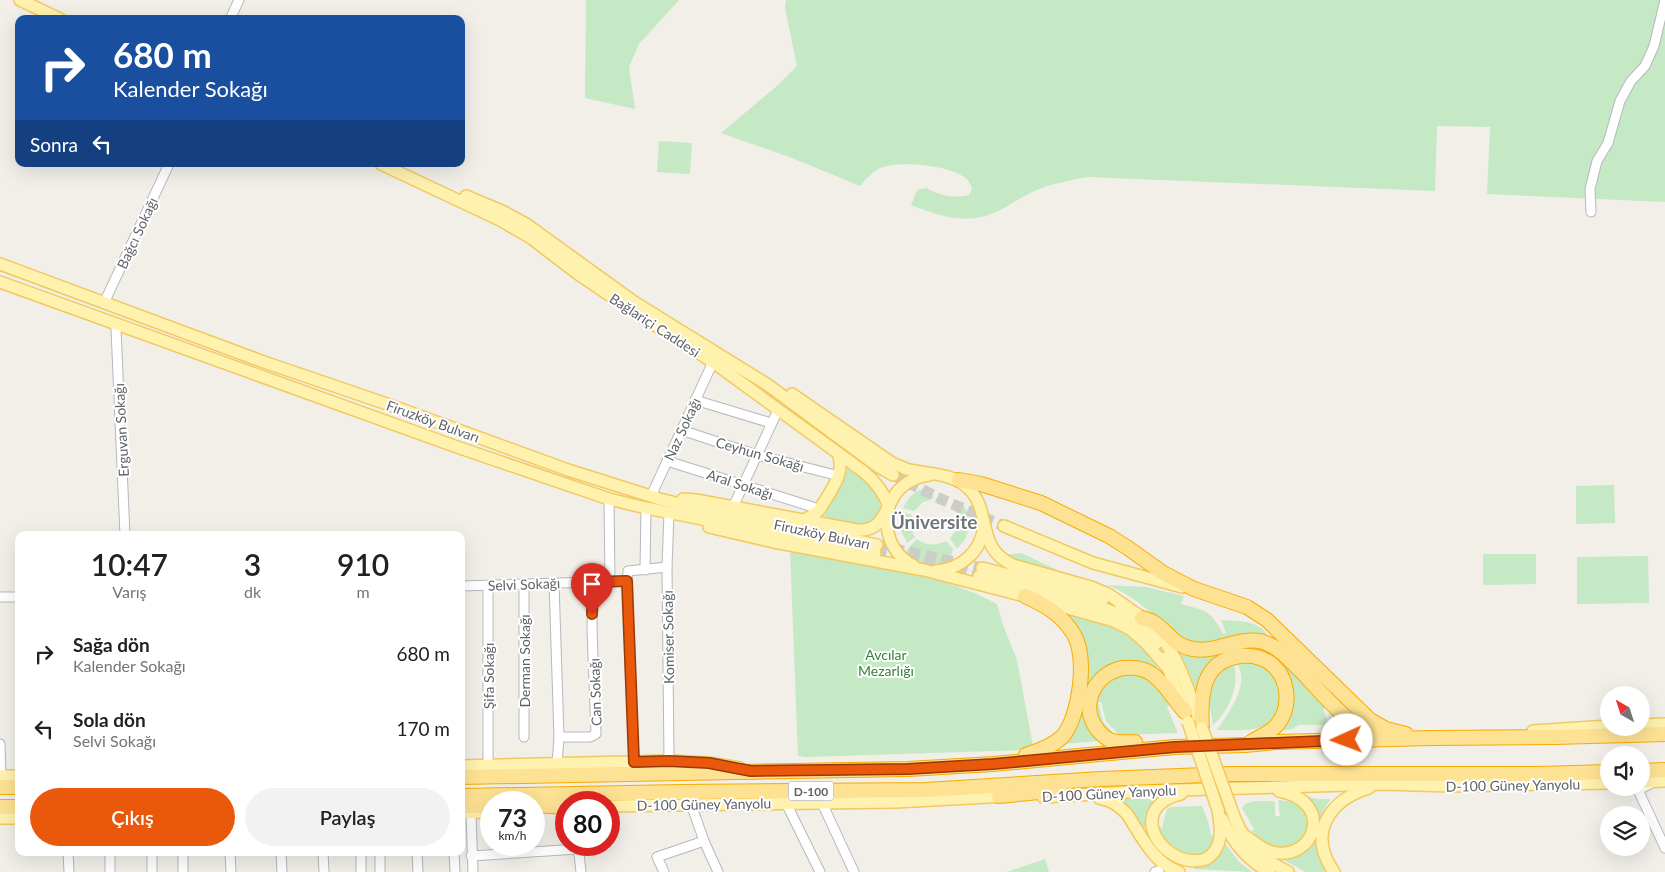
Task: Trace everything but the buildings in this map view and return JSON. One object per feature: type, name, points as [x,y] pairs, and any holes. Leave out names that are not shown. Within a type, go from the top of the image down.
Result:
[{"type":"highway","points":[[959,480],[982,484],[1032,500],[1084,523],[1128,548],[1163,573],[1194,589],[1247,607],[1267,620],[1376,724],[1394,732],[1431,738]]},
{"type":"highway","points":[[993,764],[1040,750],[1058,740],[1070,725],[1076,702],[1082,660],[1074,634],[1059,615],[1025,596]]},
{"type":"highway","points":[[1142,618],[1154,622],[1176,642],[1192,649],[1201,650],[1251,639],[1268,643],[1288,658],[1356,727],[1382,740]]},
{"type":"highway","points":[[1202,728],[1201,704],[1204,686],[1208,676],[1215,667],[1233,657],[1261,658],[1270,663],[1281,676],[1286,691],[1285,709],[1273,729],[1245,745]]},
{"type":"highway","points":[[1175,747],[1148,741],[1120,743],[1105,737],[1094,725],[1089,706],[1090,696],[1105,675],[1120,669],[1136,668],[1152,674],[1158,679],[1186,717]]},
{"type":"highway","name":"D-100","points":[[465,777],[908,769],[993,764],[1175,747],[1276,742],[1665,734]]},
{"type":"highway","points":[[1650,771],[1665,770]]},
{"type":"highway","name":"D-100","points":[[465,796],[926,790],[1091,780],[1293,773],[1537,774],[1600,772]]},
{"type":"highway","points":[[999,796],[1108,786],[1160,778]]},
{"type":"highway","points":[[0,780],[15,786]]},
{"type":"highway","points":[[0,807],[15,807]]},
{"type":"highway","points":[[465,811],[480,808]]},
{"type":"main road","points":[[20,0],[52,15]]},
{"type":"main road","name":"Bağlariçi Caddesi","points":[[388,167],[443,186],[502,211],[526,224],[562,256],[630,309],[713,362],[864,472],[884,493],[888,510]]},
{"type":"main road","name":"Bağlariçi Caddesi","points":[[562,256],[768,385],[892,475]]},
{"type":"main road","name":"Firuzköy Bulvarı","points":[[0,264],[568,470],[720,514],[772,523],[876,549],[669,513],[609,498],[457,447],[0,282]]},
{"type":"main road","points":[[37,294],[53,294],[89,306],[104,303]]},
{"type":"main road","points":[[117,325],[131,321],[139,322],[168,333],[189,334]]},
{"type":"main road","points":[[740,367],[771,379],[892,462],[906,468],[959,480],[969,488],[977,500],[991,546],[995,553],[1005,562],[1091,587],[1108,594],[1142,618],[1174,654],[1242,834],[1257,852],[1288,872]]},
{"type":"main road","points":[[352,409],[359,402],[389,410],[405,411]]},
{"type":"main road","points":[[806,519],[820,509],[839,476],[841,465],[838,453]]},
{"type":"main road","points":[[656,497],[696,500],[734,506],[862,530],[872,527],[888,510],[893,498],[900,489],[909,481],[920,476],[935,474]]},
{"type":"main road","points":[[888,510],[888,535],[893,548],[906,562],[924,570],[1114,621],[1130,629],[1145,642],[1166,666]]},
{"type":"main road","points":[[669,513],[723,531],[938,572],[951,569],[964,562],[976,550],[984,525]]},
{"type":"main road","points":[[1004,526],[1094,563],[1194,589]]},
{"type":"main road","points":[[1127,607],[1092,595],[980,572],[1106,609],[1119,614],[1137,625],[1151,637],[1159,648],[1186,717],[1218,810],[1230,835],[1241,851],[1269,872]]},
{"type":"main road","points":[[1650,725],[1665,724]]},
{"type":"main road","points":[[1501,737],[1522,733],[1600,727]]},
{"type":"main road","points":[[465,766],[669,761],[709,763],[751,771]]},
{"type":"main road","points":[[0,780],[15,777]]},
{"type":"main road","name":"D-100 Güney Yanyolu","points":[[620,806],[895,802],[999,796],[1058,797],[1384,784],[1457,786],[1600,783]]},
{"type":"main road","points":[[1334,872],[1325,855],[1322,836],[1332,810],[1352,794],[1384,784]]},
{"type":"main road","points":[[1242,834],[1260,847],[1270,852],[1280,853],[1293,852],[1311,836],[1314,821],[1313,815],[1304,801],[1295,795],[1266,788]]},
{"type":"main road","points":[[1198,790],[1174,795],[1158,806],[1153,815],[1151,825],[1152,833],[1162,848],[1176,860],[1184,863],[1192,864],[1209,857],[1219,843],[1220,826],[1218,810]]},
{"type":"main road","points":[[1087,795],[1109,800],[1121,808],[1154,855],[1169,868],[1178,872]]},
{"type":"main road","points":[[465,811],[480,812]]},
{"type":"main road","points":[[0,818],[15,818]]},
{"type":"street","points":[[232,15],[239,0]]},
{"type":"street","points":[[1591,212],[1590,189],[1597,161],[1608,143],[1620,101],[1631,81],[1645,66],[1654,46],[1665,0]]},
{"type":"street","name":"Bağcı Sokağı","points":[[104,303],[168,167]]},
{"type":"street","name":"Erguvan Sokağı","points":[[117,325],[126,531]]},
{"type":"street","name":"Naz Sokağı","points":[[656,497],[667,461],[713,362]]},
{"type":"street","points":[[695,400],[771,423]]},
{"type":"street","points":[[734,506],[778,410]]},
{"type":"street","name":"Ceyhun Sokağı","points":[[681,430],[757,455],[839,476]]},
{"type":"street","name":"Aral Sokağı","points":[[667,461],[812,507]]},
{"type":"street","points":[[609,498],[610,582]]},
{"type":"street","points":[[645,570],[646,508]]},
{"type":"street","name":"Komiser Sokağı","points":[[669,513],[667,567],[669,761]]},
{"type":"street","name":"Selvi Sokağı","points":[[465,586],[627,581],[628,572],[667,567]]},
{"type":"street","points":[[627,581],[634,762]]},
{"type":"street","name":"Can Sokağı","points":[[559,737],[590,737],[596,734],[592,630],[593,582]]},
{"type":"street","name":"Derman Sokağı","points":[[524,584],[524,737]]},
{"type":"street","points":[[554,584],[559,737],[557,764]]},
{"type":"street","name":"Şifa Sokağı","points":[[488,586],[488,766]]},
{"type":"street","points":[[0,597],[15,597]]},
{"type":"street","points":[[0,744],[0,780]]},
{"type":"street","points":[[1660,781],[1642,788],[1639,792],[1665,848]]},
{"type":"street","points":[[786,803],[820,872]]},
{"type":"street","points":[[822,803],[854,872]]},
{"type":"street","points":[[692,804],[704,841],[718,872]]},
{"type":"street","points":[[465,811],[472,872]]},
{"type":"street","points":[[664,872],[657,857],[704,841]]},
{"type":"street","points":[[471,856],[555,849]]},
{"type":"street","points":[[68,856],[69,872]]},
{"type":"street","points":[[110,856],[110,872]]},
{"type":"street","points":[[152,856],[152,872]]},
{"type":"street","points":[[183,856],[183,872]]},
{"type":"street","points":[[230,856],[231,872]]},
{"type":"street","points":[[281,856],[282,872]]},
{"type":"street","points":[[323,856],[324,872]]},
{"type":"street","points":[[361,856],[361,872]]},
{"type":"street","points":[[380,856],[380,872]]},
{"type":"street","points":[[417,856],[418,872]]},
{"type":"street","points":[[454,856],[455,872]]},
{"type":"street","points":[[579,856],[581,872]]},
{"type":"street","points":[[1155,872],[1159,872]]},
{"type":"green space","points":[[586,0],[679,0],[639,44],[629,67],[635,109],[585,98]]},
{"type":"green space","points":[[786,0],[1665,0],[1665,202],[1487,194],[1490,127],[1437,126],[1435,191],[1088,177],[1039,189],[983,217],[967,219],[943,216],[911,205],[917,190],[926,188],[947,196],[969,195],[972,189],[968,180],[949,170],[925,165],[899,164],[880,168],[860,186],[792,158],[721,133],[778,85],[797,66],[785,8]]},
{"type":"green space","points":[[659,141],[692,143],[690,174],[657,172]]},
{"type":"green space","points":[[847,469],[859,475],[876,494],[880,504],[880,513],[874,520],[864,523],[847,522],[824,516],[846,475]]},
{"type":"green space","points":[[1614,485],[1615,523],[1576,524],[1576,486]]},
{"type":"green space","points":[[932,488],[933,499],[923,502],[914,511],[903,508],[915,493],[923,489]]},
{"type":"green space","points":[[964,506],[969,523],[965,539],[957,548],[950,539],[957,528],[956,511]]},
{"type":"green space","points":[[901,512],[912,515],[911,529],[915,537],[907,543],[900,528]]},
{"type":"green space","points":[[917,539],[931,544],[939,544],[946,541],[953,549],[951,555],[953,561],[947,564],[934,565],[922,563],[910,557],[905,553]]},
{"type":"green space","name":"Avcılar Mezarlığı","points":[[790,549],[923,576],[974,593],[997,604],[1017,660],[1033,746],[1022,750],[798,756]]},
{"type":"green space","points":[[1021,553],[1066,574],[1022,564],[1004,555]]},
{"type":"green space","points":[[1483,554],[1536,554],[1536,584],[1483,585]]},
{"type":"green space","points":[[1648,556],[1649,603],[1577,604],[1577,557]]},
{"type":"green space","points":[[1107,585],[1146,587],[1184,596],[1181,604],[1207,613],[1215,620],[1223,634],[1226,633],[1221,620],[1255,625],[1266,633],[1269,639],[1187,645],[1140,603]]},
{"type":"green space","points":[[1062,610],[1108,624],[1132,637],[1143,647],[1162,676],[1148,667],[1090,685],[1099,738],[1097,741],[1063,744],[1085,679]]},
{"type":"green space","points":[[1235,646],[1268,648],[1327,705],[1323,710],[1328,722],[1325,725],[1299,725],[1292,729],[1279,731],[1288,717],[1292,706],[1287,678],[1238,652],[1197,693],[1185,663],[1176,648]]},
{"type":"green space","points":[[1250,661],[1266,668],[1274,675],[1278,682],[1282,698],[1278,713],[1274,720],[1267,725],[1255,729],[1217,730],[1232,707],[1239,690],[1241,673],[1238,665],[1234,666],[1234,690],[1228,706],[1213,725],[1209,701],[1206,700],[1212,682],[1220,671],[1225,668]]},
{"type":"green space","points":[[1119,673],[1140,673],[1153,682],[1170,705],[1167,707],[1178,733],[1119,735],[1106,721],[1101,702],[1098,702],[1103,722],[1119,739],[1104,732],[1093,709],[1103,682]]},
{"type":"green space","points":[[1304,794],[1317,799],[1331,799],[1321,816],[1317,835],[1319,854],[1326,872],[1306,872],[1280,858],[1314,840]]},
{"type":"green space","points":[[1124,799],[1148,799],[1155,801],[1147,818],[1146,827],[1141,828],[1123,802]]},
{"type":"green space","points":[[1296,799],[1308,815],[1310,825],[1306,836],[1299,844],[1283,849],[1273,847],[1252,831],[1254,829],[1242,808],[1245,804],[1255,801],[1273,801],[1275,802],[1275,816],[1280,816],[1278,800],[1294,802]]},
{"type":"green space","points":[[1202,806],[1211,835],[1215,836],[1214,843],[1203,854],[1179,857],[1155,829],[1163,827],[1167,809],[1171,807]]},
{"type":"green space","points":[[1224,842],[1239,862],[1252,872],[1194,869],[1194,867],[1206,864]]},
{"type":"green space","points":[[1045,859],[1049,872],[1007,872]]},
{"type":"tunnel","points":[[893,475],[943,500],[1004,526]]},
{"type":"tunnel","points":[[877,545],[982,568]]},
{"type":"tunnel","points":[[875,553],[979,576]]},
{"type":"district","name":"Üniversite","points":[[934,521]]},
{"type":"route","points":[[592,614],[593,582],[627,581],[634,762],[709,763],[751,771],[908,769],[993,764],[1175,747],[1347,740]]}]
